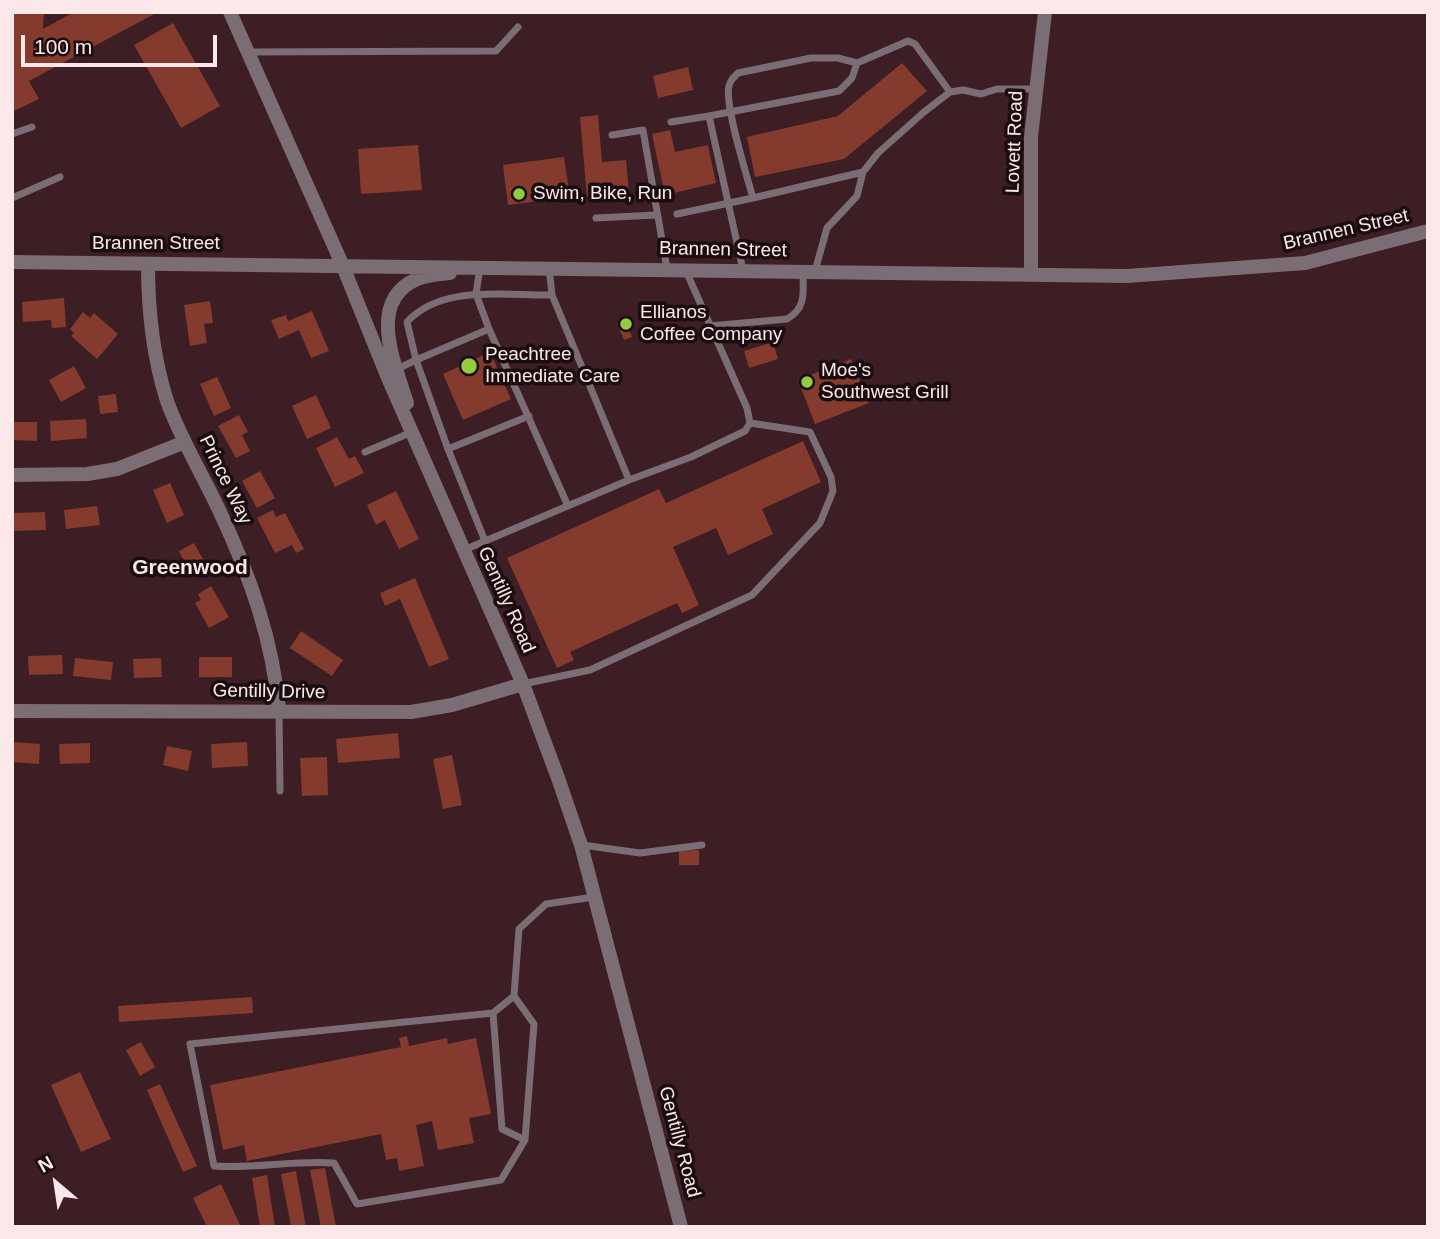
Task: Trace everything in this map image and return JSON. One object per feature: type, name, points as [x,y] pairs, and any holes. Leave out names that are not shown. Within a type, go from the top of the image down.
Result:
[{"type":"street","name":"Gentilly Road","points":[[230,12],[523,684],[582,845],[681,1227]]},
{"type":"street","name":"Lovett Road","points":[[1031,274],[1031,137],[1045,12]]},
{"type":"street","name":"Brannen Street","points":[[12,262],[342,264],[1127,276],[1305,263],[1428,230]]},
{"type":"street","name":"Prince Way","points":[[148,264],[148,304],[156,356],[167,401],[253,589],[268,638],[279,711]]},
{"type":"street","points":[[430,474],[397,369],[387,328],[388,313],[398,293],[419,278],[480,267]]},
{"type":"street","points":[[12,475],[87,474],[117,469],[185,442]]},
{"type":"street","name":"Gentilly Drive","points":[[12,710],[411,712],[452,705],[523,684]]},
{"type":"lane","points":[[247,52],[496,51],[518,27]]},
{"type":"lane","points":[[753,198],[727,88],[738,73],[811,58],[838,58],[857,64],[908,41],[915,44],[950,92]]},
{"type":"lane","points":[[671,122],[839,91],[852,78],[857,64]]},
{"type":"lane","points":[[710,326],[787,318],[797,313],[802,305],[809,271],[827,228],[857,196],[863,172],[878,153],[950,92],[963,90],[981,94],[997,89],[1036,89]]},
{"type":"lane","points":[[709,116],[743,270]]},
{"type":"lane","points":[[12,134],[32,127]]},
{"type":"lane","points":[[612,135],[643,130],[667,269]]},
{"type":"lane","points":[[677,214],[728,205],[863,172]]},
{"type":"lane","points":[[12,198],[60,177]]},
{"type":"lane","points":[[596,218],[656,215]]},
{"type":"lane","points":[[480,267],[476,294],[489,329],[569,506]]},
{"type":"lane","points":[[549,267],[552,295],[629,480]]},
{"type":"lane","points":[[463,550],[629,480],[691,457],[745,431],[750,423],[747,408],[685,269]]},
{"type":"lane","points":[[485,541],[416,360],[407,323],[416,312],[450,299],[476,294],[552,295]]},
{"type":"lane","points":[[397,369],[489,329]]},
{"type":"lane","points":[[448,449],[529,416]]},
{"type":"lane","points":[[523,684],[590,670],[752,596],[820,523],[833,491],[831,477],[810,432],[750,423]]},
{"type":"lane","points":[[365,452],[412,432]]},
{"type":"lane","points":[[279,711],[280,791]]},
{"type":"lane","points":[[582,845],[640,852],[702,845]]},
{"type":"lane","points":[[514,996],[493,1013],[190,1044],[214,1166],[233,1167],[300,1160],[334,1163],[357,1204],[501,1180],[525,1140],[534,1024],[514,996],[519,929],[546,904],[595,897]]},
{"type":"lane","points":[[493,1013],[502,1129],[525,1140]]},
{"type":"building","points":[[14,12],[44,12],[43,29],[74,12],[158,12],[29,81],[39,99],[12,112]]},
{"type":"building","points":[[173,23],[220,106],[181,128],[134,45]]},
{"type":"building","points":[[902,63],[927,91],[844,159],[755,177],[747,137],[838,116]]},
{"type":"building","points":[[688,67],[693,90],[658,98],[653,76]]},
{"type":"building","points":[[598,115],[602,162],[626,160],[629,193],[587,197],[580,117]]},
{"type":"building","points":[[670,130],[675,152],[708,145],[716,183],[665,195],[652,134]]},
{"type":"building","points":[[418,145],[422,190],[361,194],[358,149]]},
{"type":"building","points":[[564,157],[570,197],[508,205],[503,165]]},
{"type":"building","points":[[64,298],[66,327],[52,328],[51,320],[23,322],[22,302]]},
{"type":"building","points":[[210,301],[213,323],[204,324],[207,343],[190,346],[184,305]]},
{"type":"building","points":[[312,311],[329,351],[311,358],[299,330],[279,339],[271,320],[286,315],[288,321]]},
{"type":"building","points":[[83,312],[90,318],[94,313],[118,334],[97,359],[71,336],[74,333],[70,329]]},
{"type":"building","points":[[625,321],[632,337],[624,340],[617,324]]},
{"type":"building","points":[[773,342],[778,359],[749,368],[744,351]]},
{"type":"building","points":[[490,352],[511,399],[463,420],[443,374]]},
{"type":"building","points":[[851,359],[869,403],[815,424],[798,380]]},
{"type":"building","points":[[74,366],[86,388],[61,402],[49,380]]},
{"type":"building","points":[[217,377],[231,408],[214,416],[200,384]]},
{"type":"building","points":[[116,394],[118,412],[100,414],[98,396]]},
{"type":"building","points":[[316,395],[331,428],[307,439],[292,406]]},
{"type":"building","points":[[239,415],[248,432],[242,435],[250,451],[236,458],[218,426]]},
{"type":"building","points":[[86,419],[87,438],[51,441],[50,421]]},
{"type":"building","points":[[12,422],[37,422],[37,441],[12,440]]},
{"type":"building","points":[[337,437],[349,459],[355,456],[364,473],[335,487],[316,448]]},
{"type":"building","points":[[803,441],[821,482],[762,509],[773,534],[728,555],[716,528],[673,547],[699,605],[682,613],[677,603],[570,652],[574,660],[557,668],[507,558],[659,489],[666,503]]},
{"type":"building","points":[[260,471],[275,498],[257,508],[242,481]]},
{"type":"building","points":[[170,483],[184,515],[167,523],[153,490]]},
{"type":"building","points":[[396,491],[419,539],[399,549],[385,520],[376,525],[367,505]]},
{"type":"building","points":[[97,506],[100,525],[66,529],[64,510]]},
{"type":"building","points":[[273,510],[276,517],[285,513],[304,549],[296,553],[292,545],[275,553],[257,518]]},
{"type":"building","points":[[45,512],[46,530],[14,531],[14,513]]},
{"type":"building","points":[[194,543],[209,570],[193,578],[179,551]]},
{"type":"building","points":[[415,578],[449,659],[429,667],[400,599],[385,606],[380,593]]},
{"type":"building","points":[[211,586],[229,617],[209,628],[195,603],[201,600],[198,594]]},
{"type":"building","points":[[301,631],[343,660],[332,676],[290,648]]},
{"type":"building","points":[[62,655],[63,674],[29,675],[28,656]]},
{"type":"building","points":[[199,657],[232,657],[232,677],[199,677]]},
{"type":"building","points":[[75,658],[113,662],[111,680],[73,676]]},
{"type":"building","points":[[161,658],[162,677],[134,678],[133,659]]},
{"type":"building","points":[[398,733],[400,758],[338,763],[336,739]]},
{"type":"building","points":[[12,742],[40,744],[39,764],[12,762]]},
{"type":"building","points":[[247,742],[248,766],[212,768],[211,744]]},
{"type":"building","points":[[90,743],[90,763],[60,764],[59,744]]},
{"type":"building","points":[[167,746],[192,751],[188,771],[163,765]]},
{"type":"building","points":[[452,755],[462,805],[443,809],[433,759]]},
{"type":"building","points":[[327,757],[328,795],[302,796],[300,758]]},
{"type":"building","points":[[699,850],[699,865],[679,865],[679,851]]},
{"type":"building","points":[[252,997],[253,1013],[119,1022],[118,1006]]},
{"type":"building","points":[[407,1036],[409,1046],[447,1038],[448,1044],[476,1038],[491,1114],[469,1118],[474,1143],[438,1150],[432,1121],[416,1125],[424,1166],[399,1171],[397,1158],[386,1160],[381,1134],[247,1161],[244,1145],[223,1150],[210,1085],[401,1047],[399,1038]]},
{"type":"building","points":[[141,1042],[155,1067],[140,1076],[126,1050]]},
{"type":"building","points":[[80,1072],[111,1139],[81,1152],[51,1085]]},
{"type":"building","points":[[160,1084],[197,1166],[183,1172],[147,1090]]},
{"type":"building","points":[[325,1168],[336,1227],[321,1227],[310,1170]]},
{"type":"building","points":[[296,1171],[306,1227],[291,1227],[281,1174]]},
{"type":"building","points":[[267,1175],[275,1227],[260,1227],[252,1178]]},
{"type":"building","points":[[221,1184],[241,1227],[207,1227],[193,1198]]},
{"type":"place","name":"Swim, Bike, Run","points":[[519,194]]},
{"type":"place","name":"Ellianos Coffee Company","points":[[626,324]]},
{"type":"place","name":"Peachtree Immediate Care","points":[[469,366]]},
{"type":"place","name":"Moe's Southwest Grill","points":[[807,382]]},
{"type":"district","name":"Greenwood","points":[[190,568]]}]
